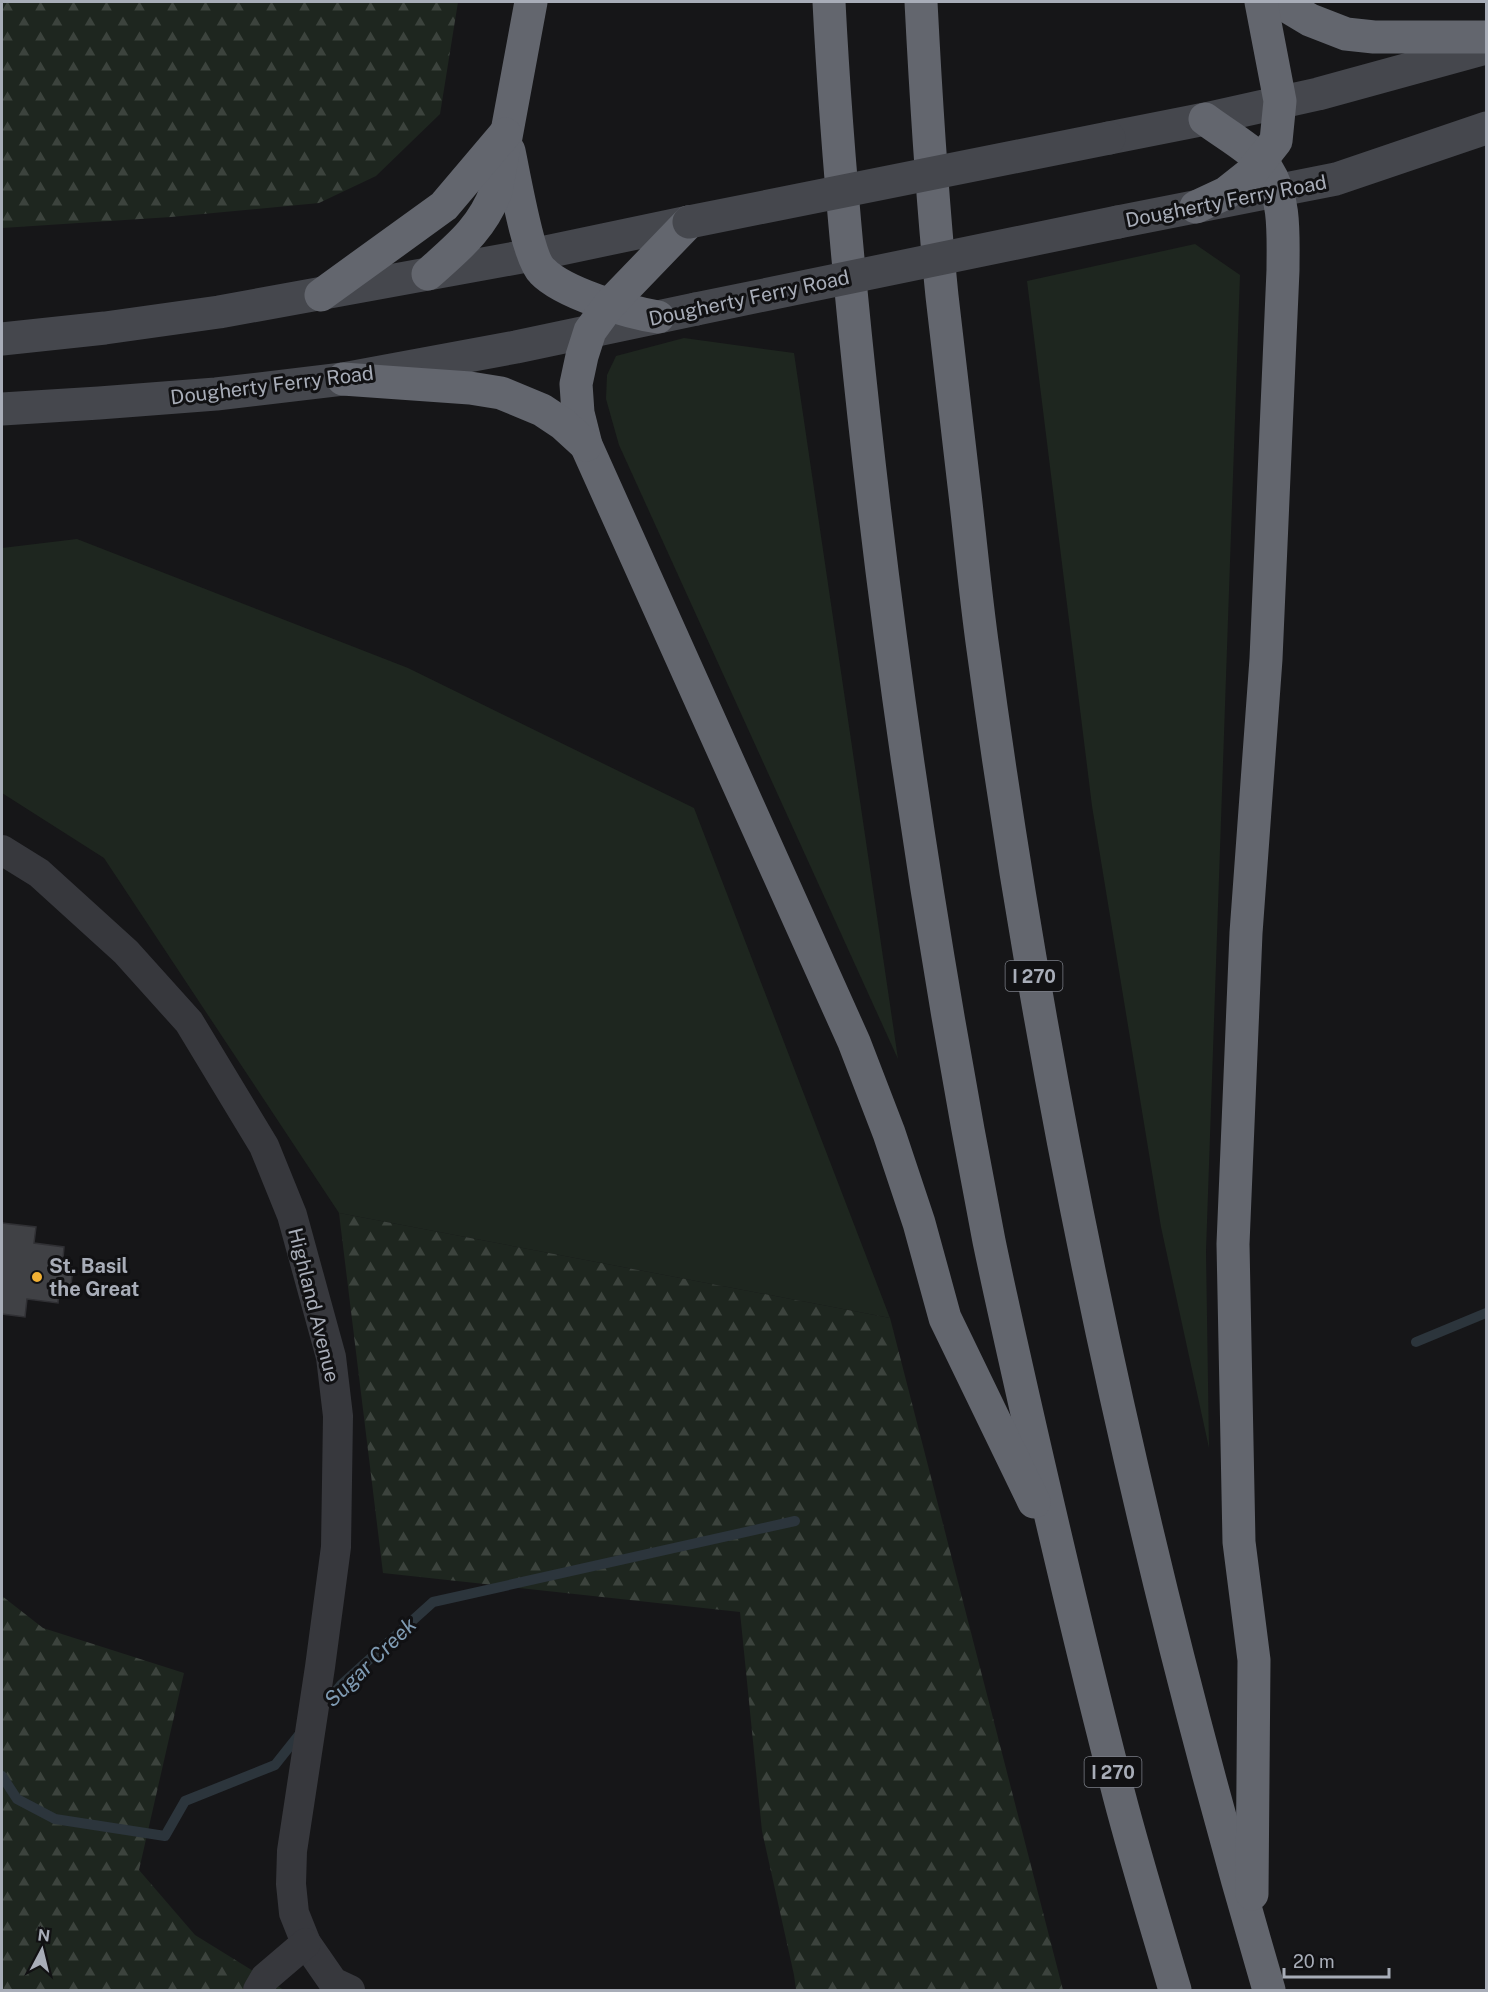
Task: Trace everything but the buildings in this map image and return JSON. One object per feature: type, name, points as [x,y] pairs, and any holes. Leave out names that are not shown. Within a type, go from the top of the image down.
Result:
[{"type":"highway","points":[[428,274],[471,235],[490,208],[496,191],[531,2]]},
{"type":"highway","name":"I 270","points":[[829,2],[853,311],[870,471],[897,686],[924,871],[990,1245],[1058,1553],[1120,1800],[1174,1990]]},
{"type":"highway","name":"I 270","points":[[921,2],[942,291],[983,646],[1041,1020],[1077,1213],[1114,1388],[1156,1568],[1202,1752],[1269,1990]]},
{"type":"highway","points":[[1196,207],[1226,193],[1250,174],[1276,141],[1280,101],[1261,2]]},
{"type":"highway","points":[[1280,2],[1310,20],[1346,34],[1374,37],[1486,37]]},
{"type":"highway","points":[[1205,119],[1243,146],[1267,167],[1278,192],[1282,225],[1283,270],[1267,647],[1246,933],[1233,1244],[1239,1542],[1254,1660],[1252,1932]]},
{"type":"highway","points":[[505,134],[532,255],[541,271],[562,285],[609,305],[658,317]]},
{"type":"highway","points":[[321,295],[444,206],[505,134]]},
{"type":"highway","points":[[689,222],[609,305],[590,331],[576,384],[578,413],[586,445],[854,1042],[912,1201],[945,1318],[1058,1553]]},
{"type":"highway","points":[[343,379],[470,388],[501,393],[542,410],[563,424],[586,445]]},
{"type":"main road","points":[[2,339],[105,328],[219,312],[532,255],[1205,119],[1318,94],[1486,48]]},
{"type":"main road","name":"Dougherty Ferry Road","points":[[2,409],[204,395],[343,379],[505,349],[1336,179],[1486,128]]},
{"type":"street","name":"Highland Avenue","points":[[2,850],[39,873],[126,952],[189,1022],[264,1146],[292,1215],[331,1357],[338,1416],[336,1547],[292,1851],[291,1884],[294,1913],[306,1942],[333,1982],[350,1990]]},
{"type":"street","points":[[258,1990],[265,1978],[306,1942]]},
{"type":"green space","points":[[2,2],[458,2],[440,114],[376,176],[319,203],[171,217],[2,228]]},
{"type":"green space","points":[[1195,244],[1240,275],[1206,1251],[1209,1448],[1161,1227],[1092,806],[1027,281]]},
{"type":"green space","points":[[684,338],[794,353],[898,1059],[619,445],[606,399],[607,375],[616,356]]},
{"type":"green space","points":[[77,539],[408,668],[694,808],[890,1318],[339,1213],[104,858],[2,793],[2,548]]},
{"type":"green space","points":[[339,1213],[890,1318],[1063,1990],[796,1990],[762,1831],[740,1612],[383,1573]]},
{"type":"green space","points":[[2,1596],[43,1628],[184,1673],[139,1870],[195,1935],[284,1990],[2,1990]]},
{"type":"waterway","name":"Sugar Creek","points":[[1416,1342],[1486,1313]]},
{"type":"waterway","name":"Sugar Creek","points":[[322,1708],[341,1685],[433,1602],[795,1521]]},
{"type":"waterway","name":"Sugar Creek","points":[[2,1776],[17,1799],[55,1819],[165,1836],[185,1801],[275,1765],[302,1731]]},
{"type":"place","name":"St. Basil the Great","points":[[37,1277]]}]
